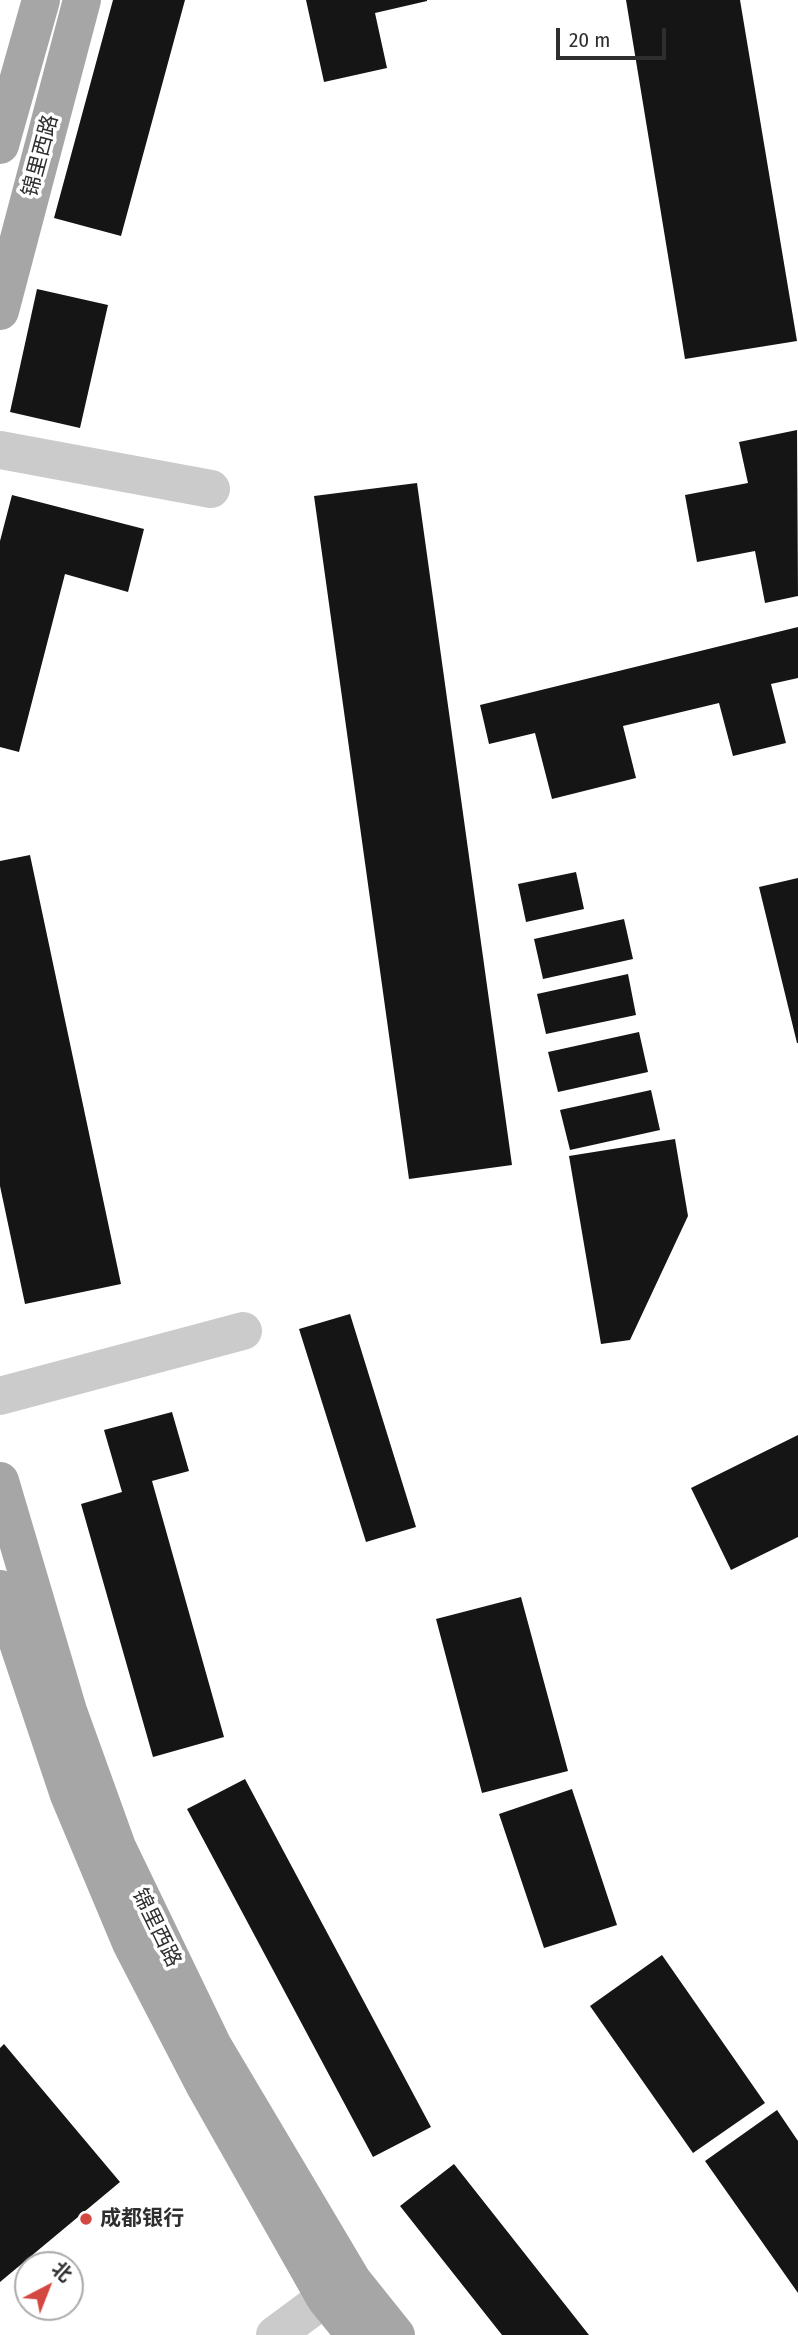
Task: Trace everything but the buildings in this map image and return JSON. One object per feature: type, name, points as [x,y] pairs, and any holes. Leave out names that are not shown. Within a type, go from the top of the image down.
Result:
[{"type":"main road","name":"锦里西路","points":[[0,145],[41,0]]},
{"type":"main road","name":"锦里西路","points":[[0,311],[82,0]]},
{"type":"main road","name":"锦里西路","points":[[0,1480],[68,1711],[117,1847],[213,2046],[352,2280],[396,2335]]},
{"type":"main road","name":"锦里西路","points":[[0,1589],[69,1794],[131,1943],[205,2086],[325,2298],[355,2335]]},
{"type":"street","points":[[0,450],[211,489]]},
{"type":"street","points":[[0,1396],[243,1331]]},
{"type":"street","points":[[275,2335],[325,2298]]},
{"type":"place","name":"成都银行","points":[[86,2219]]}]
